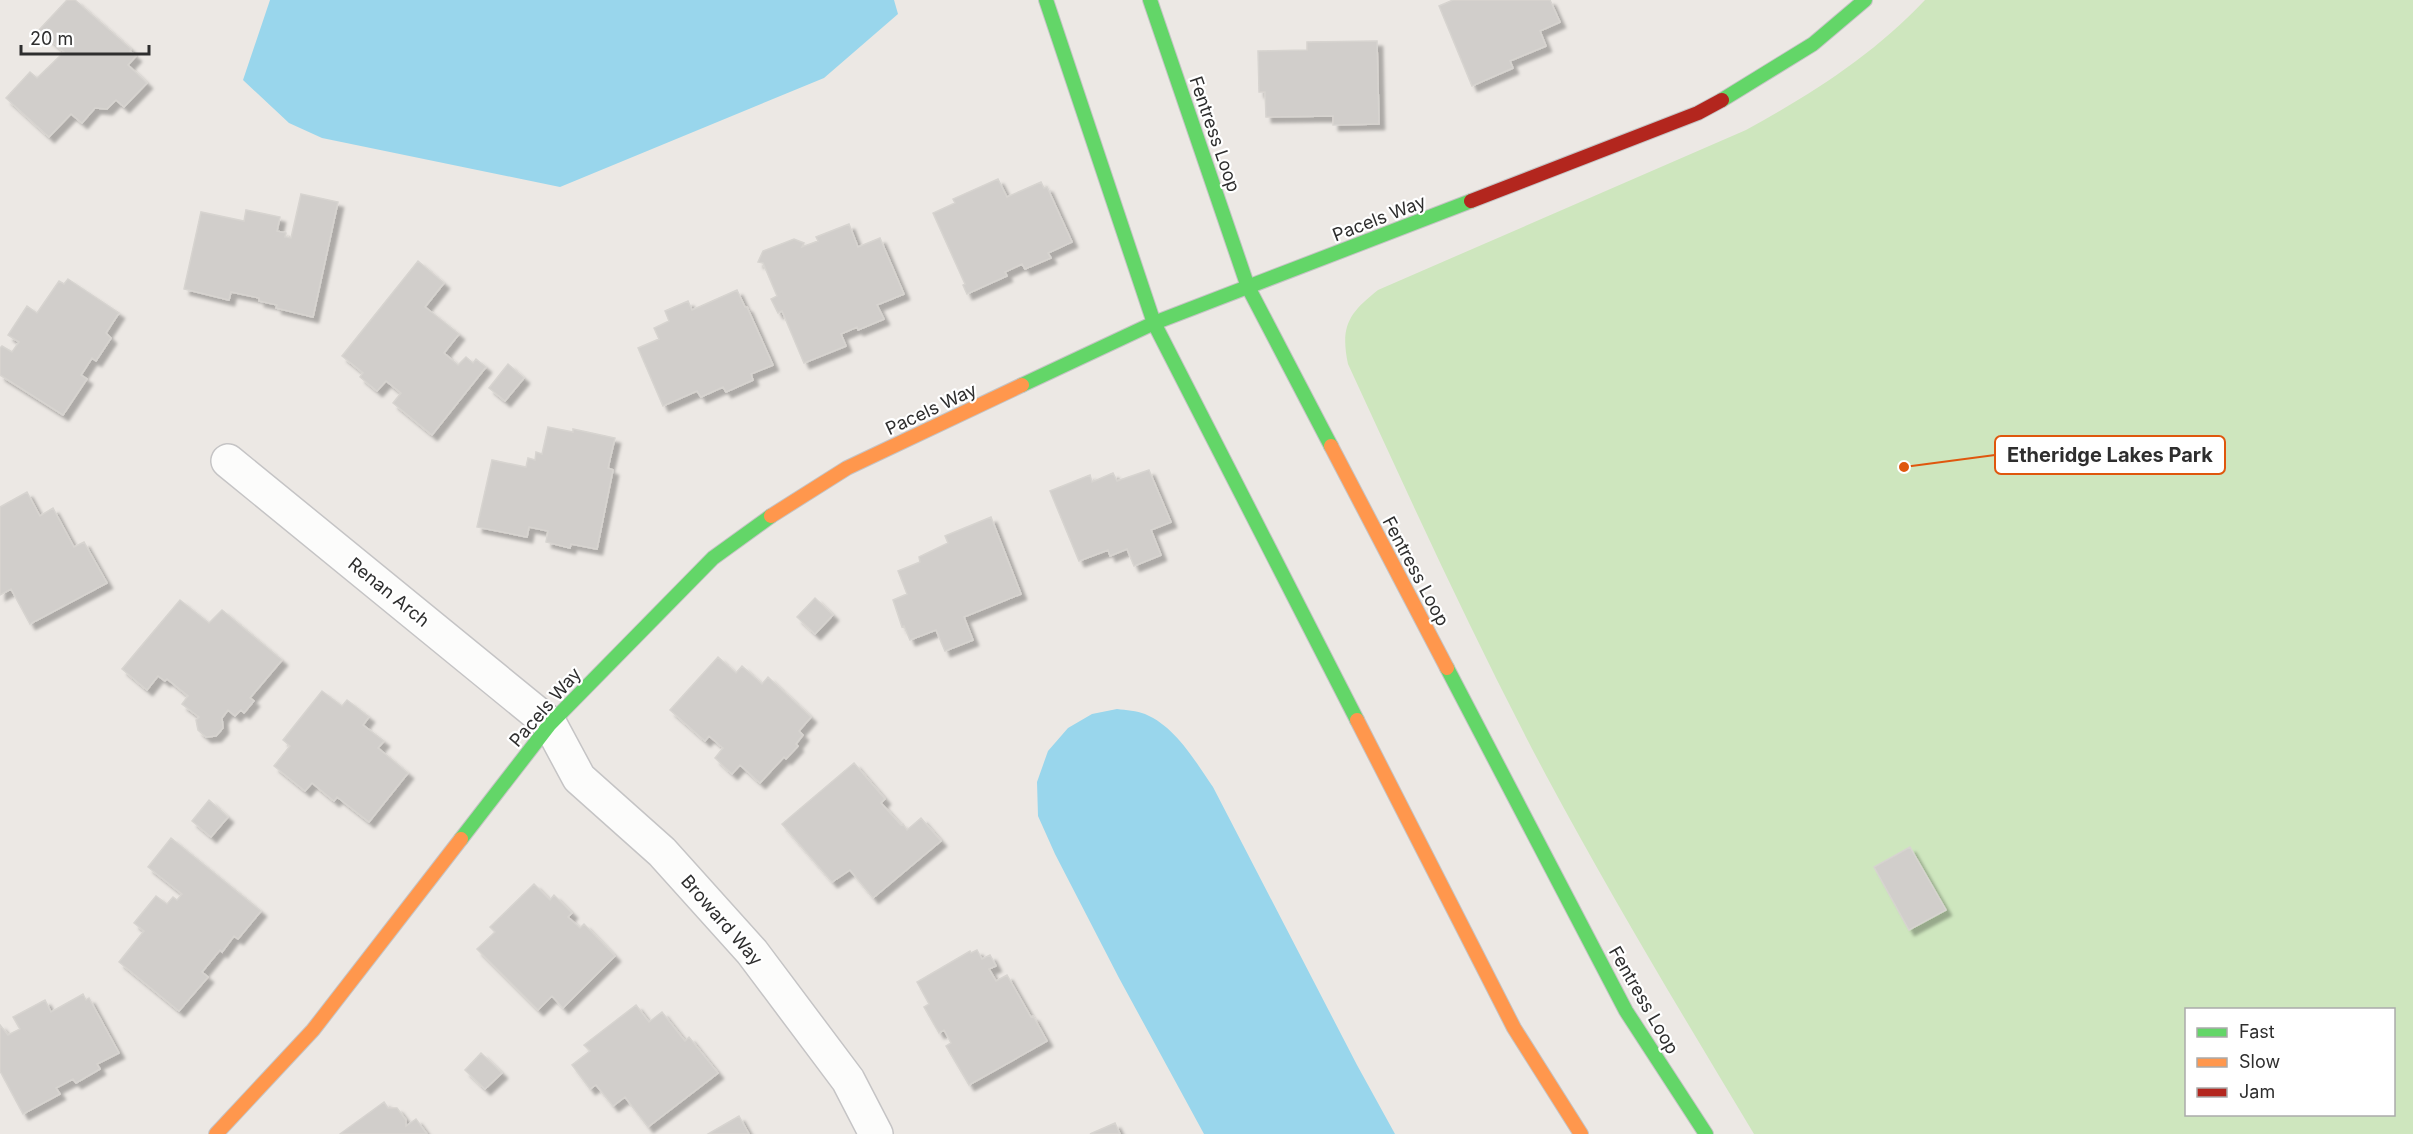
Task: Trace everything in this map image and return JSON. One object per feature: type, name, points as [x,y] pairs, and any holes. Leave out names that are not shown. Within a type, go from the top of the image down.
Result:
[{"type":"street","points":[[1046,0],[1154,323],[1514,1028],[1581,1134]]},
{"type":"street","name":"Fentress Loop","points":[[1150,0],[1248,287],[1626,1011],[1706,1134]]},
{"type":"street","name":"Pacels Way","points":[[216,1134],[313,1030],[550,724],[713,558],[781,508],[847,468],[1154,323],[1698,113],[1739,91],[1813,44],[1865,0]]},
{"type":"street","name":"Renan Arch","points":[[228,461],[550,724]]},
{"type":"street","name":"Broward Way","points":[[550,724],[579,778],[662,852],[752,952],[848,1080],[876,1134]]},
{"type":"green space","points":[[1925,0],[2413,0],[2413,1134],[1754,1134],[1622,912],[1547,777],[1469,624],[1348,364],[1345,340],[1349,321],[1360,306],[1378,290],[1746,130],[1818,88],[1884,38]]},
{"type":"water","points":[[270,0],[894,0],[898,14],[824,78],[560,187],[322,138],[289,123],[243,80]]},
{"type":"water","points":[[1117,709],[1145,714],[1166,727],[1192,756],[1213,787],[1395,1134],[1204,1134],[1119,978],[1038,816],[1037,782],[1048,751],[1068,728],[1092,714]]},
{"type":"building","points":[[67,0],[75,0],[131,49],[130,51],[136,56],[128,65],[147,83],[124,107],[116,100],[107,109],[95,108],[82,123],[71,114],[49,137],[6,98],[30,72],[37,78],[64,52],[39,30]]},
{"type":"building","points":[[1453,0],[1550,0],[1560,22],[1540,31],[1546,46],[1510,61],[1513,68],[1472,86],[1439,6]]},
{"type":"building","points":[[1377,41],[1379,124],[1333,125],[1333,116],[1266,117],[1265,92],[1259,92],[1258,51],[1307,50],[1307,42]]},
{"type":"building","points":[[998,179],[1007,197],[1041,182],[1044,188],[1047,187],[1072,242],[1048,253],[1051,258],[1025,269],[1022,264],[1005,272],[1007,276],[967,294],[963,285],[965,284],[933,213],[955,203],[953,199]]},
{"type":"building","points":[[301,194],[338,202],[313,317],[276,308],[277,305],[259,301],[259,298],[231,292],[229,300],[184,289],[201,212],[244,221],[246,210],[280,217],[277,231],[286,233],[285,237],[291,238]]},
{"type":"building","points":[[849,224],[858,247],[880,238],[904,294],[877,305],[884,319],[858,330],[857,327],[841,334],[846,346],[804,363],[782,311],[778,313],[771,299],[777,296],[763,263],[758,262],[763,251],[794,239],[804,243],[802,247],[818,241],[816,237]]},
{"type":"building","points":[[418,261],[444,283],[425,307],[459,334],[444,353],[458,365],[466,357],[473,363],[476,359],[486,367],[432,435],[393,403],[401,393],[386,381],[377,391],[360,377],[363,373],[342,356]]},
{"type":"building","points":[[68,279],[119,313],[106,333],[111,338],[96,361],[92,358],[81,375],[87,379],[63,415],[0,375],[0,348],[2,346],[12,352],[19,342],[8,335],[27,306],[37,313],[59,281],[64,284]]},
{"type":"building","points":[[737,290],[773,365],[751,374],[753,380],[726,392],[723,387],[701,397],[697,391],[663,406],[638,348],[659,339],[654,328],[669,321],[665,311],[688,301],[692,310]]},
{"type":"building","points":[[508,364],[524,378],[505,401],[489,388]]},
{"type":"building","points":[[548,427],[573,432],[573,429],[615,438],[608,468],[613,470],[597,549],[571,544],[570,548],[546,542],[548,531],[529,527],[527,537],[477,527],[492,460],[526,467],[528,458],[535,460],[536,452],[542,454]]},
{"type":"building","points":[[1149,470],[1171,522],[1151,530],[1161,555],[1134,566],[1127,549],[1110,556],[1108,550],[1079,561],[1050,491],[1090,475],[1092,482],[1113,473],[1117,481]]},
{"type":"building","points":[[27,492],[40,516],[53,508],[74,547],[84,542],[107,583],[30,624],[11,589],[0,595],[0,507]]},
{"type":"building","points":[[991,517],[1021,594],[964,617],[973,640],[945,651],[936,630],[910,640],[904,626],[902,627],[893,600],[907,594],[898,571],[920,562],[919,557],[948,543],[945,536]]},
{"type":"building","points":[[815,598],[833,615],[815,634],[797,617]]},
{"type":"building","points":[[180,600],[209,623],[222,610],[282,660],[250,698],[254,701],[244,713],[241,710],[235,716],[228,710],[222,718],[223,728],[216,736],[206,737],[198,730],[196,720],[199,717],[182,704],[188,696],[167,679],[165,681],[158,676],[147,690],[122,669]]},
{"type":"building","points":[[718,657],[736,673],[742,666],[762,684],[768,677],[811,717],[799,731],[803,735],[796,744],[798,746],[786,759],[784,757],[760,783],[740,765],[732,774],[715,758],[723,748],[709,736],[705,741],[670,710]]},
{"type":"building","points":[[322,691],[342,706],[347,700],[369,717],[363,725],[384,741],[378,748],[408,773],[369,822],[337,797],[334,801],[312,783],[305,791],[274,766],[290,746],[283,740]]},
{"type":"building","points":[[854,763],[885,799],[881,803],[901,825],[903,824],[907,830],[921,818],[941,841],[873,898],[850,870],[832,882],[782,824]]},
{"type":"building","points":[[209,800],[228,817],[211,837],[192,821]]},
{"type":"building","points":[[171,838],[261,911],[238,939],[234,936],[222,952],[220,950],[202,972],[208,977],[179,1011],[119,962],[144,931],[134,923],[156,896],[167,904],[173,897],[177,900],[182,894],[148,867]]},
{"type":"building","points":[[1910,847],[1946,910],[1909,930],[1874,867]]},
{"type":"building","points":[[534,884],[550,900],[554,895],[572,913],[568,917],[580,928],[584,924],[615,956],[563,1008],[552,996],[538,1010],[477,949],[495,932],[490,927]]},
{"type":"building","points":[[977,950],[982,959],[990,955],[996,966],[989,969],[996,981],[1007,975],[1047,1041],[969,1085],[946,1046],[951,1043],[944,1030],[939,1033],[924,1007],[929,1004],[917,982],[970,951],[971,953]]},
{"type":"building","points":[[83,994],[86,1000],[89,998],[119,1053],[97,1064],[100,1069],[76,1083],[73,1079],[56,1088],[60,1094],[23,1114],[0,1071],[0,1025],[8,1035],[20,1029],[13,1017],[45,1000],[51,1012]]},
{"type":"building","points":[[636,1005],[649,1022],[662,1012],[685,1041],[689,1037],[718,1073],[648,1127],[625,1097],[613,1106],[596,1085],[590,1089],[572,1065],[590,1051],[584,1045]]},
{"type":"building","points":[[481,1053],[502,1073],[485,1089],[465,1070]]},
{"type":"building","points":[[384,1102],[388,1108],[397,1108],[406,1120],[406,1126],[416,1119],[427,1134],[340,1134]]},
{"type":"building","points":[[739,1116],[749,1134],[708,1134]]},
{"type":"building","points":[[1115,1123],[1120,1134],[1090,1134]]},
{"type":"traffic: fast","points":[[1046,0],[1154,323],[1357,720]]},
{"type":"traffic: fast","points":[[1150,0],[1248,287],[1331,446]]},
{"type":"traffic: fast","points":[[1722,100],[1813,44],[1865,0]]},
{"type":"traffic: fast","points":[[1022,385],[1154,323],[1471,201]]},
{"type":"traffic: fast","points":[[461,839],[550,724],[713,558],[771,516]]},
{"type":"traffic: fast","points":[[1447,668],[1626,1011],[1706,1134]]},
{"type":"traffic: slow","points":[[771,516],[847,468],[1022,385]]},
{"type":"traffic: slow","points":[[1331,446],[1447,668]]},
{"type":"traffic: slow","points":[[1357,720],[1514,1028],[1581,1134]]},
{"type":"traffic: slow","points":[[216,1134],[313,1030],[461,839]]},
{"type":"traffic: jam","points":[[1471,201],[1698,113],[1722,100]]},
{"type":"place","name":"Etheridge Lakes Park","points":[[1904,467]]}]
